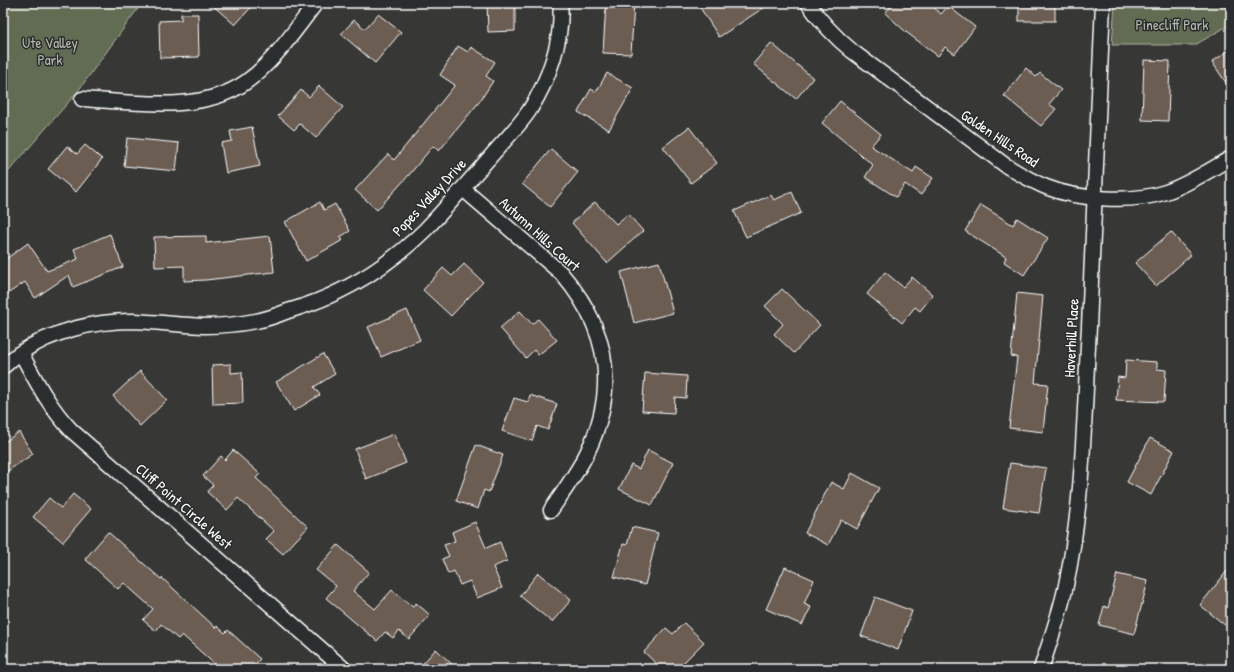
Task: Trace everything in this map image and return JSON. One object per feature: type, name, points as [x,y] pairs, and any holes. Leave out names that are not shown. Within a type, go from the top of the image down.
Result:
[{"type":"street","points":[[82,99],[172,104],[210,99],[228,92],[246,82],[275,55],[316,3]]},
{"type":"street","name":"Popes Valley Drive","points":[[3,367],[21,353],[44,340],[67,331],[110,322],[207,326],[257,321],[305,306],[332,295],[379,269],[427,229],[516,128],[529,110],[540,91],[550,67],[560,28],[560,3]]},
{"type":"street","name":"Golden Hills Road","points":[[808,3],[821,22],[836,38],[852,51],[1005,165],[1028,179],[1046,187],[1069,194],[1095,197],[1145,197],[1166,192],[1194,179],[1231,158]]},
{"type":"street","name":"Haverhill Place","points":[[1041,669],[1066,586],[1077,515],[1082,463],[1103,3]]},
{"type":"street","name":"Autumn Hills Court","points":[[463,188],[566,279],[575,289],[587,309],[596,328],[602,346],[606,367],[602,411],[587,453],[551,510]]},
{"type":"street","name":"Cliff Point Circle West","points":[[21,353],[48,403],[72,431],[344,669]]},
{"type":"green space","name":"Ute Valley Park","points":[[3,3],[142,3],[78,91],[3,178]]},
{"type":"green space","name":"Pinecliff Park","points":[[1115,3],[1231,3],[1231,24],[1195,45],[1112,45]]},
{"type":"building","points":[[210,3],[255,3],[235,25]]},
{"type":"building","points":[[487,3],[515,3],[515,31],[488,32]]},
{"type":"building","points":[[606,3],[634,3],[631,54],[603,53]]},
{"type":"building","points":[[697,3],[771,3],[719,37]]},
{"type":"building","points":[[894,3],[929,3],[941,14],[948,6],[975,27],[955,54],[945,47],[938,56],[906,32],[885,13]]},
{"type":"building","points":[[1019,3],[1055,3],[1055,21],[1019,21]]},
{"type":"building","points":[[181,14],[198,14],[199,57],[160,58],[159,21],[181,20]]},
{"type":"building","points":[[378,14],[401,32],[375,63],[341,34],[354,20],[365,29]]},
{"type":"building","points":[[771,43],[813,78],[796,99],[753,64]]},
{"type":"building","points":[[458,46],[468,52],[471,47],[495,62],[486,76],[493,81],[480,101],[439,151],[433,146],[377,210],[355,190],[388,154],[394,160],[455,85],[440,75]]},
{"type":"building","points":[[1231,49],[1231,90],[1212,62]]},
{"type":"building","points":[[1144,60],[1170,61],[1168,121],[1142,120]]},
{"type":"building","points":[[1026,68],[1036,77],[1040,73],[1061,90],[1049,104],[1056,109],[1041,126],[1004,96]]},
{"type":"building","points":[[607,73],[633,88],[609,130],[578,112],[591,89],[596,92]]},
{"type":"building","points":[[319,86],[343,107],[316,138],[300,124],[294,130],[278,116],[301,90],[309,97]]},
{"type":"building","points":[[840,101],[881,134],[871,146],[913,173],[916,167],[933,178],[921,195],[905,184],[896,197],[865,177],[873,165],[822,123]]},
{"type":"building","points":[[252,127],[260,166],[226,173],[221,143],[232,141],[230,131]]},
{"type":"building","points":[[689,127],[717,163],[691,183],[663,147]]},
{"type":"building","points":[[127,138],[179,143],[176,171],[124,166]]},
{"type":"building","points":[[85,145],[102,159],[76,192],[48,169],[67,146],[77,154]]},
{"type":"building","points":[[551,149],[578,172],[550,207],[522,184]]},
{"type":"building","points":[[792,192],[801,213],[746,237],[734,211],[771,195],[774,200]]},
{"type":"building","points":[[320,202],[324,210],[335,204],[350,231],[340,237],[343,240],[306,261],[285,222]]},
{"type":"building","points":[[595,202],[616,224],[628,214],[643,231],[607,263],[572,223]]},
{"type":"building","points":[[981,205],[1013,225],[1017,218],[1048,238],[1024,275],[1004,262],[1006,257],[965,231]]},
{"type":"building","points":[[1171,232],[1191,255],[1156,286],[1135,263]]},
{"type":"building","points":[[110,234],[123,267],[73,287],[69,275],[35,298],[25,282],[3,297],[3,261],[28,243],[47,271],[78,259],[74,249]]},
{"type":"building","points":[[206,236],[206,243],[270,236],[274,272],[184,281],[184,266],[155,267],[154,237]]},
{"type":"building","points":[[659,262],[673,313],[634,323],[621,272]]},
{"type":"building","points":[[464,264],[483,282],[451,316],[423,290],[443,268],[452,276]]},
{"type":"building","points":[[885,272],[903,287],[912,277],[933,295],[920,311],[915,307],[902,323],[867,294]]},
{"type":"building","points":[[782,289],[820,325],[794,353],[774,334],[783,324],[765,306]]},
{"type":"building","points":[[1017,293],[1043,296],[1035,383],[1048,384],[1043,432],[1009,428],[1017,357],[1011,356]]},
{"type":"building","points":[[407,310],[420,340],[381,357],[368,327]]},
{"type":"building","points":[[520,311],[532,324],[538,319],[557,340],[538,355],[534,350],[526,358],[500,328]]},
{"type":"building","points":[[323,354],[335,374],[314,387],[320,395],[294,411],[276,382]]},
{"type":"building","points":[[1126,360],[1157,362],[1157,369],[1166,370],[1164,402],[1116,400],[1118,377],[1125,378]]},
{"type":"building","points":[[231,364],[231,373],[242,372],[243,403],[213,404],[212,365]]},
{"type":"building","points":[[140,371],[167,400],[140,426],[113,396]]},
{"type":"building","points":[[645,373],[687,376],[686,398],[675,397],[674,413],[642,411]]},
{"type":"building","points":[[530,395],[557,404],[548,430],[537,426],[532,441],[502,431],[514,398],[528,402]]},
{"type":"building","points":[[19,432],[33,454],[3,474],[3,443]]},
{"type":"building","points":[[394,434],[406,463],[366,479],[355,449]]},
{"type":"building","points":[[1150,438],[1174,451],[1151,495],[1127,482]]},
{"type":"building","points":[[476,445],[503,455],[489,492],[484,490],[478,509],[456,501]]},
{"type":"building","points":[[233,450],[260,474],[256,478],[308,527],[283,554],[266,539],[274,531],[238,498],[227,510],[207,492],[213,485],[203,476],[221,456],[225,460]]},
{"type":"building","points":[[648,450],[673,463],[652,505],[619,489],[631,465],[639,469]]},
{"type":"building","points":[[1010,463],[1046,468],[1039,513],[1003,508]]},
{"type":"building","points":[[852,473],[879,488],[857,529],[841,520],[828,545],[805,533],[831,482],[844,489]]},
{"type":"building","points":[[73,494],[91,509],[63,542],[33,517],[49,498],[61,508]]},
{"type":"building","points":[[475,522],[486,548],[500,542],[507,561],[493,567],[502,588],[477,598],[470,581],[460,585],[454,571],[448,574],[442,559],[449,556],[444,545],[455,541],[452,532]]},
{"type":"building","points":[[632,527],[658,533],[645,585],[614,577],[623,544],[627,545]]},
{"type":"building","points":[[108,532],[161,579],[162,578],[216,628],[217,626],[225,633],[228,630],[260,659],[251,669],[220,669],[182,635],[178,639],[161,624],[156,631],[143,620],[153,609],[124,583],[118,589],[85,559]]},
{"type":"building","points":[[338,545],[369,572],[353,591],[375,609],[392,590],[413,607],[416,603],[430,615],[409,639],[399,631],[393,638],[385,632],[377,641],[326,598],[336,586],[316,570]]},
{"type":"building","points":[[1231,566],[1231,630],[1200,605]]},
{"type":"building","points":[[785,567],[814,580],[804,604],[811,607],[802,625],[766,609]]},
{"type":"building","points":[[538,573],[571,600],[552,622],[520,596]]},
{"type":"building","points":[[1117,574],[1148,581],[1134,634],[1099,625],[1104,606],[1108,608]]},
{"type":"building","points":[[875,597],[912,611],[898,650],[861,636]]},
{"type":"building","points":[[684,623],[704,642],[677,669],[662,669],[644,652],[666,628],[673,634]]},
{"type":"building","points":[[436,649],[457,669],[418,669]]}]
